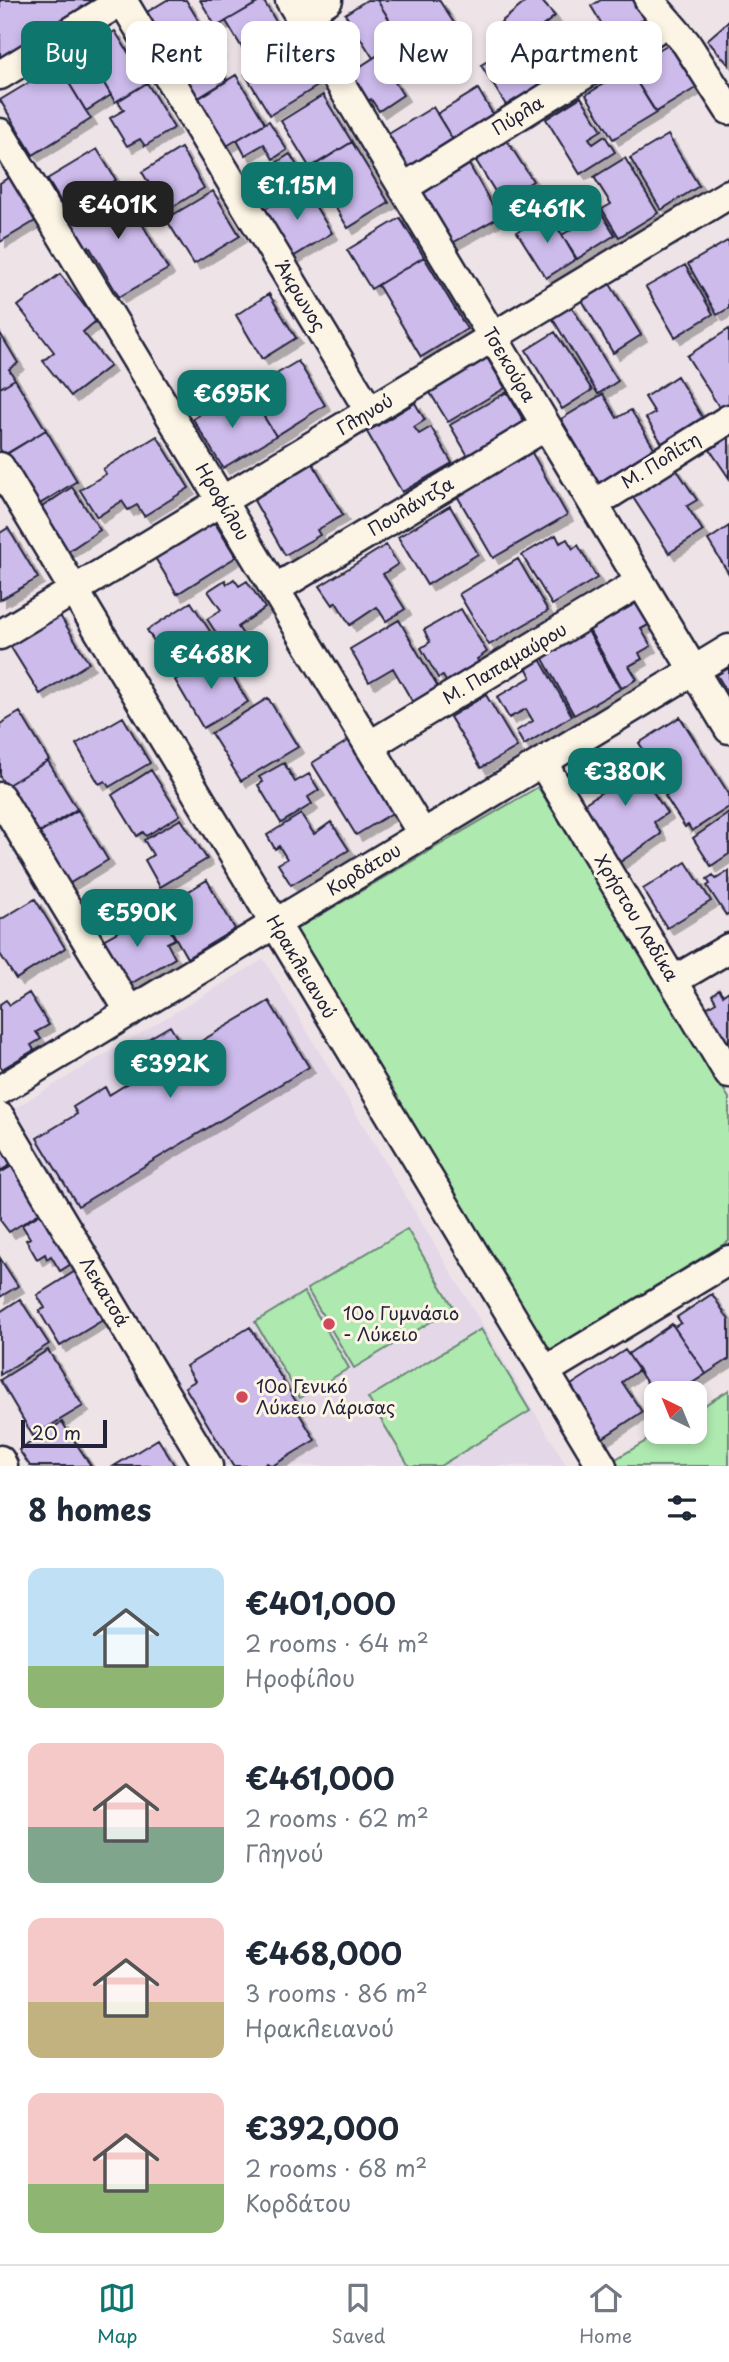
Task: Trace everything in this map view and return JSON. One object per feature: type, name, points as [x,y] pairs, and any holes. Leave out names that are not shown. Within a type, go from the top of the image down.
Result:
[{"type":"street","points":[[0,75],[123,0]]},
{"type":"street","name":"Άκρωνος","points":[[123,0],[370,412]]},
{"type":"street","points":[[295,8],[328,0]]},
{"type":"street","points":[[649,0],[686,43],[729,110]]},
{"type":"street","name":"Τσεκούρα","points":[[295,8],[729,729]]},
{"type":"street","name":"Πύρλα","points":[[403,188],[668,22]]},
{"type":"street","name":"Ηροφίλου","points":[[0,133],[423,835]]},
{"type":"street","name":"Γληνού","points":[[0,635],[729,194]]},
{"type":"street","name":"Μ. Πολίτη","points":[[594,504],[729,419]]},
{"type":"street","name":"Πουλάντζα","points":[[275,589],[546,426]]},
{"type":"street","name":"Ηρακλειανού","points":[[0,467],[602,1466]]},
{"type":"street","name":"Μ. Παπαμαύρου","points":[[369,746],[640,582]]},
{"type":"street","name":"Κορδάτου","points":[[0,1090],[729,649]]},
{"type":"street","name":"Χρήστου Λαδίκα","points":[[542,762],[729,1074]]},
{"type":"street","points":[[0,797],[130,1012]]},
{"type":"street","points":[[674,981],[729,948]]},
{"type":"street","name":"Λεκατσά","points":[[0,1117],[208,1466]]},
{"type":"street","points":[[545,1371],[729,1259]]},
{"type":"street","points":[[0,1460],[4,1466]]},
{"type":"shaded area","points":[[264,959],[567,1466],[215,1466],[5,1114]]},
{"type":"green space","points":[[538,787],[729,1098],[729,1241],[544,1354],[288,934]]},
{"type":"green space","points":[[407,1229],[454,1308],[354,1368],[307,1289]]},
{"type":"green space","points":[[304,1292],[349,1368],[300,1398],[255,1322]]},
{"type":"green space","points":[[481,1329],[530,1411],[440,1466],[409,1466],[368,1398]]},
{"type":"green space","points":[[729,1390],[729,1466],[613,1466],[611,1462],[644,1442],[707,1444],[707,1404]]},
{"type":"building","points":[[0,0],[101,0],[67,21],[21,21],[21,49],[0,62]]},
{"type":"building","points":[[167,0],[186,0],[199,21],[146,21],[142,15]]},
{"type":"building","points":[[200,0],[262,0],[226,21],[212,21]]},
{"type":"building","points":[[263,0],[276,21],[241,21],[241,46],[226,21]]},
{"type":"building","points":[[367,0],[377,0],[390,21],[374,21],[374,57],[360,38],[360,21],[349,21],[345,14]]},
{"type":"building","points":[[377,0],[439,0],[453,21],[390,21]]},
{"type":"building","points":[[528,0],[541,0],[555,16],[549,21],[502,21]]},
{"type":"building","points":[[601,0],[637,0],[650,21],[600,21],[591,6]]},
{"type":"building","points":[[729,21],[729,65],[707,40]]},
{"type":"building","points":[[115,31],[126,49],[126,84],[145,84],[115,102],[104,84],[112,84],[112,33]]},
{"type":"building","points":[[677,39],[704,83],[656,112],[638,84],[662,84],[662,48]]},
{"type":"building","points":[[374,58],[374,84],[396,84],[403,95],[379,111],[371,99],[361,105],[348,84],[360,84],[360,67]]},
{"type":"building","points":[[236,75],[265,123],[225,147],[195,100],[221,84],[227,84],[227,80]]},
{"type":"building","points":[[27,84],[70,84],[91,119],[33,155],[0,100]]},
{"type":"building","points":[[70,84],[104,84],[111,95],[86,111]]},
{"type":"building","points":[[148,84],[174,128],[145,146],[140,139],[127,146],[110,118],[124,110],[118,101]]},
{"type":"building","points":[[184,84],[222,84],[194,101]]},
{"type":"building","points":[[251,84],[321,84],[270,115]]},
{"type":"building","points":[[493,84],[540,84],[543,89],[509,110]]},
{"type":"building","points":[[603,84],[638,84],[656,113],[613,139],[586,95]]},
{"type":"building","points":[[478,89],[497,121],[456,145],[437,114]]},
{"type":"building","points":[[323,95],[352,142],[310,168],[281,121]]},
{"type":"building","points":[[581,97],[602,130],[589,138],[593,144],[605,136],[615,152],[580,174],[546,119]]},
{"type":"building","points":[[433,107],[456,145],[405,176],[382,138]]},
{"type":"building","points":[[269,121],[287,150],[273,159],[264,144],[245,155],[237,140]]},
{"type":"building","points":[[668,135],[699,186],[661,210],[630,158]]},
{"type":"building","points":[[506,139],[533,181],[501,201],[475,159]]},
{"type":"building","points":[[352,142],[389,203],[348,228],[311,167]]},
{"type":"building","points":[[181,148],[204,188],[166,211],[142,172]]},
{"type":"building","points":[[97,149],[116,180],[66,210],[47,179]]},
{"type":"building","points":[[290,154],[304,177],[297,181],[301,187],[263,210],[252,192],[264,185],[260,178],[278,167],[276,163]]},
{"type":"building","points":[[625,158],[658,213],[619,237],[602,209],[611,204],[594,177]]},
{"type":"building","points":[[466,159],[499,217],[447,246],[415,188]]},
{"type":"building","points":[[11,176],[37,220],[0,242],[0,183]]},
{"type":"building","points":[[120,185],[168,269],[119,297],[89,246],[84,250],[65,217]]},
{"type":"building","points":[[303,186],[332,233],[291,258],[263,210]]},
{"type":"building","points":[[587,190],[615,235],[577,259],[562,235],[588,219],[575,198]]},
{"type":"building","points":[[213,191],[240,236],[194,264],[166,219]]},
{"type":"building","points":[[549,213],[576,259],[546,278],[517,232]]},
{"type":"building","points":[[400,218],[424,257],[371,289],[347,250]]},
{"type":"building","points":[[729,240],[729,308],[717,315],[688,264]]},
{"type":"building","points":[[424,257],[467,329],[421,357],[378,285]]},
{"type":"building","points":[[685,265],[713,314],[675,337],[646,287]]},
{"type":"building","points":[[60,274],[96,321],[83,332],[110,366],[71,396],[43,361],[54,352],[18,306]]},
{"type":"building","points":[[610,284],[641,335],[613,353],[582,300]]},
{"type":"building","points":[[269,294],[296,338],[262,359],[236,315]]},
{"type":"building","points":[[570,304],[618,381],[598,394],[551,316]]},
{"type":"building","points":[[729,329],[729,406],[721,410],[687,356]]},
{"type":"building","points":[[555,332],[592,390],[562,409],[526,350]]},
{"type":"building","points":[[0,333],[18,363],[9,369],[15,379],[0,388]]},
{"type":"building","points":[[486,356],[505,388],[448,422],[429,391]]},
{"type":"building","points":[[298,361],[325,405],[276,436],[248,391]]},
{"type":"building","points":[[677,376],[704,420],[663,445],[646,418],[655,413],[645,397]]},
{"type":"building","points":[[15,379],[46,430],[4,455],[0,449],[0,388]]},
{"type":"building","points":[[507,392],[525,423],[468,456],[450,425]]},
{"type":"building","points":[[603,394],[617,418],[631,410],[656,451],[600,485],[561,419]]},
{"type":"building","points":[[225,395],[238,417],[257,406],[276,436],[223,468],[193,419],[199,415],[197,412]]},
{"type":"building","points":[[415,403],[425,420],[414,427],[419,434],[431,427],[452,463],[402,492],[367,432]]},
{"type":"building","points":[[46,430],[77,481],[38,505],[7,454]]},
{"type":"building","points":[[157,436],[189,488],[144,516],[137,505],[128,510],[122,501],[97,517],[80,490],[106,474],[103,469]]},
{"type":"building","points":[[729,437],[729,478],[710,450]]},
{"type":"building","points":[[531,451],[567,515],[493,558],[456,494]]},
{"type":"building","points":[[312,462],[343,515],[317,530],[320,535],[285,555],[252,497]]},
{"type":"building","points":[[675,467],[697,500],[687,506],[703,531],[669,553],[632,496]]},
{"type":"building","points":[[72,487],[100,530],[67,552],[39,509]]},
{"type":"building","points":[[450,506],[478,554],[427,585],[398,537]]},
{"type":"building","points":[[213,520],[236,557],[177,594],[154,556]]},
{"type":"building","points":[[729,526],[729,574],[708,540]]},
{"type":"building","points":[[8,528],[38,578],[0,600],[0,533]]},
{"type":"building","points":[[556,535],[560,543],[567,539],[573,549],[578,545],[597,578],[552,605],[522,555]]},
{"type":"building","points":[[386,545],[398,564],[383,574],[405,609],[386,621],[377,607],[350,625],[336,602],[333,605],[320,586]]},
{"type":"building","points":[[518,559],[548,611],[489,645],[459,594]]},
{"type":"building","points":[[234,579],[239,586],[247,581],[265,608],[238,627],[244,636],[226,648],[207,619],[221,610],[208,591],[225,580],[227,584]]},
{"type":"building","points":[[640,601],[652,623],[641,629],[651,646],[639,653],[642,659],[629,666],[637,679],[622,688],[589,630]]},
{"type":"building","points":[[191,602],[219,645],[175,674],[147,630]]},
{"type":"building","points":[[461,609],[487,652],[477,659],[480,664],[447,683],[443,676],[438,678],[421,648],[430,642],[424,630]]},
{"type":"building","points":[[59,614],[89,663],[40,694],[9,644]]},
{"type":"building","points":[[399,620],[440,691],[415,706],[393,668],[369,682],[350,649]]},
{"type":"building","points":[[588,631],[620,689],[574,715],[542,657]]},
{"type":"building","points":[[219,653],[248,702],[203,728],[175,680]]},
{"type":"building","points":[[540,659],[572,716],[524,745],[516,731],[533,721],[526,709],[509,718],[497,697],[531,677],[526,667]]},
{"type":"building","points":[[729,668],[729,695],[717,675]]},
{"type":"building","points":[[486,695],[517,747],[481,768],[450,717]]},
{"type":"building","points":[[268,698],[298,747],[241,781],[211,733]]},
{"type":"building","points":[[20,712],[49,760],[6,786],[0,777],[0,724]]},
{"type":"building","points":[[123,717],[150,763],[109,787],[105,781],[99,784],[76,744]]},
{"type":"building","points":[[680,717],[729,794],[729,807],[692,831],[688,825],[685,827],[665,796],[671,792],[668,788],[662,792],[645,765],[651,761],[639,743]]},
{"type":"building","points":[[354,737],[399,809],[356,835],[312,763]]},
{"type":"building","points":[[627,753],[667,813],[654,822],[661,834],[620,862],[582,805],[602,792],[591,776]]},
{"type":"building","points":[[48,761],[77,809],[35,835],[6,786]]},
{"type":"building","points":[[284,763],[295,782],[309,774],[319,790],[308,797],[312,804],[281,823],[258,785],[263,782],[259,777]]},
{"type":"building","points":[[151,770],[180,815],[146,836],[143,832],[137,836],[112,795]]},
{"type":"building","points":[[78,810],[108,860],[62,888],[32,838]]},
{"type":"building","points":[[729,813],[729,854],[711,866],[693,838]]},
{"type":"building","points":[[301,814],[314,834],[331,822],[349,850],[291,885],[278,864],[287,859],[279,846],[275,849],[267,835]]},
{"type":"building","points":[[181,819],[207,859],[160,887],[145,860],[153,855],[144,840]]},
{"type":"building","points":[[686,862],[711,901],[667,928],[643,889]]},
{"type":"building","points":[[729,871],[729,913],[726,915],[707,886],[710,884],[707,879],[713,875],[716,879]]},
{"type":"building","points":[[207,880],[235,929],[187,958],[170,928],[174,926],[163,907]]},
{"type":"building","points":[[35,899],[65,948],[16,979],[0,954],[0,920]]},
{"type":"building","points":[[159,909],[175,939],[167,943],[175,958],[120,990],[94,945]]},
{"type":"building","points":[[719,989],[723,995],[729,991],[729,1070],[694,1015],[716,1002],[712,995]]},
{"type":"building","points":[[29,993],[49,1025],[36,1032],[41,1039],[31,1045],[34,1050],[2,1069],[0,1004],[6,1000],[10,1005]]},
{"type":"building","points":[[269,1001],[309,1067],[78,1206],[37,1138],[77,1114],[73,1107],[105,1087],[109,1095],[138,1077],[124,1053],[170,1026],[179,1041],[175,1044],[181,1053]]},
{"type":"building","points":[[0,1124],[20,1160],[0,1171]]},
{"type":"building","points":[[21,1161],[49,1207],[9,1232],[0,1220],[0,1173]]},
{"type":"building","points":[[49,1209],[79,1259],[60,1271],[51,1256],[47,1259],[45,1254],[37,1259],[26,1240],[30,1238],[22,1225]]},
{"type":"building","points":[[0,1258],[18,1286],[0,1297]]},
{"type":"building","points":[[82,1267],[111,1315],[60,1346],[39,1311],[45,1308],[37,1295]]},
{"type":"building","points":[[712,1294],[729,1320],[729,1359],[706,1374],[674,1327],[681,1323],[677,1317]]},
{"type":"building","points":[[20,1299],[49,1344],[0,1375],[0,1312]]},
{"type":"building","points":[[672,1324],[706,1374],[695,1381],[646,1381],[628,1354]]},
{"type":"building","name":"10ο Γενικό Λύκειο Λάρισας","points":[[250,1327],[300,1408],[297,1410],[315,1440],[272,1466],[267,1463],[263,1466],[233,1466],[185,1387],[195,1381],[186,1366]]},
{"type":"building","points":[[48,1350],[83,1406],[33,1436],[0,1380]]},
{"type":"building","points":[[625,1350],[639,1370],[622,1382],[642,1412],[601,1439],[580,1408],[584,1405],[570,1389],[571,1385]]},
{"type":"building","points":[[62,1422],[91,1466],[30,1466],[19,1450]]},
{"type":"building","points":[[158,1439],[175,1466],[114,1466]]},
{"type":"place","name":"10ο Γυμνάσιο - Λύκειο","points":[[329,1324]]},
{"type":"place","name":"10ο Γενικό Λύκειο Λάρισας","points":[[242,1397]]}]
